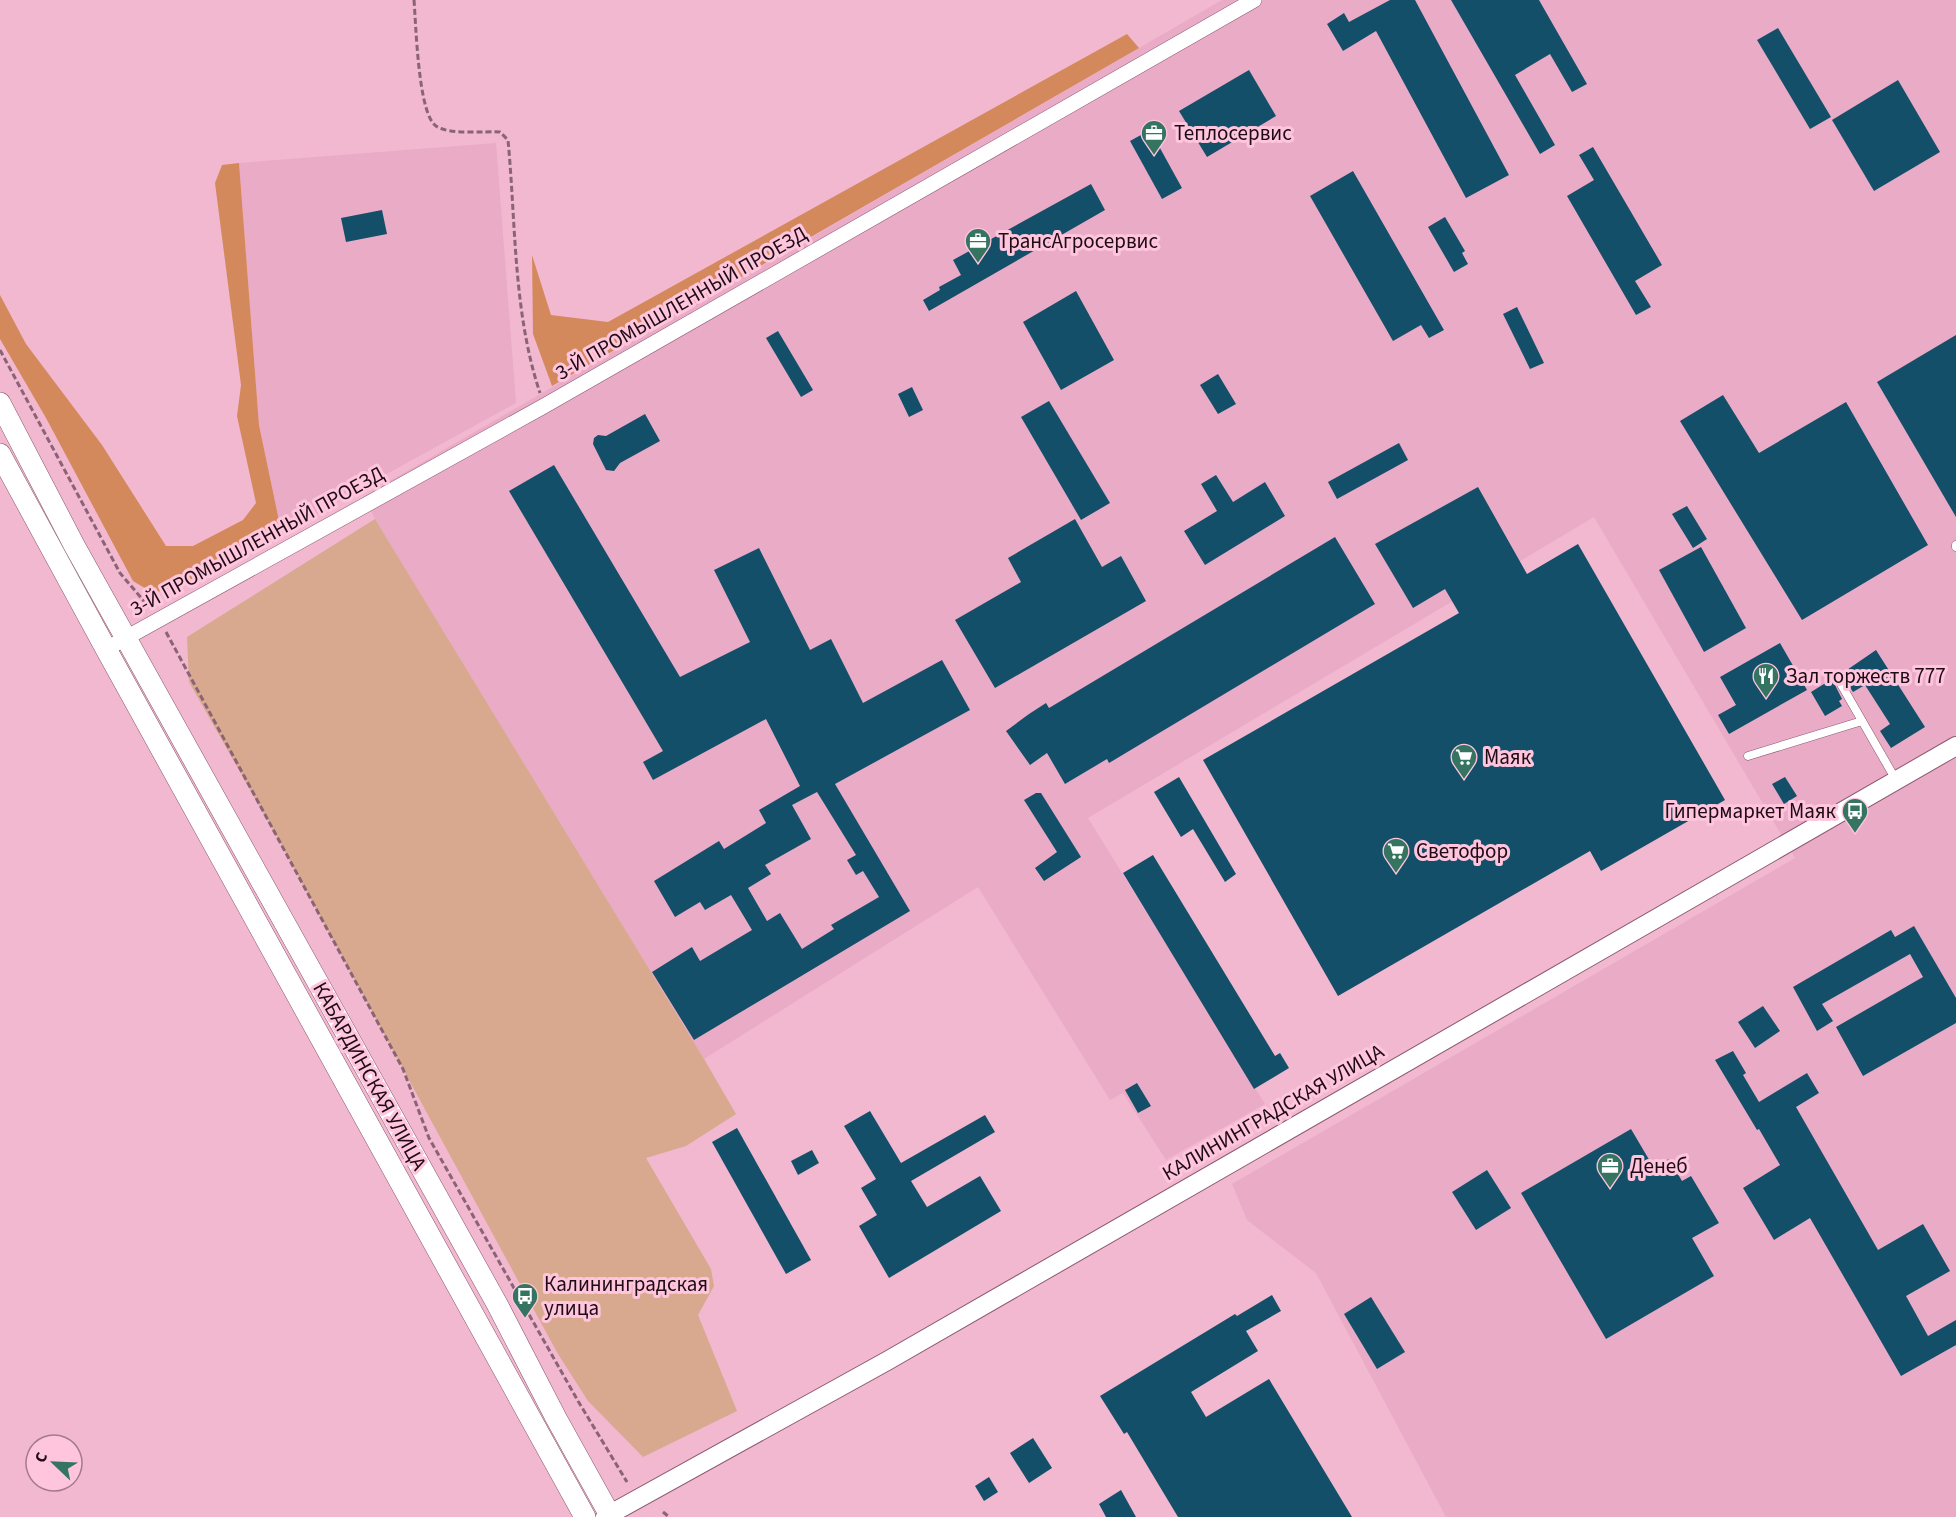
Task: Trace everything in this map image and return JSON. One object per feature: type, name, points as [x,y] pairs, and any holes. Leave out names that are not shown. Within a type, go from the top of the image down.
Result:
[{"type":"main road","name":"КАБАРДИНСКАЯ УЛИЦА","points":[[0,403],[74,545],[491,1294],[608,1516]]},
{"type":"main road","name":"КАБАРДИНСКАЯ УЛИЦА","points":[[0,454],[585,1517]]},
{"type":"street","name":"3-Й ПРОМЫШЛЕННЫЙ ПРОЕЗД","points":[[106,650],[544,406],[1254,0]]},
{"type":"street","name":"КАЛИНИНГРАДСКАЯ УЛИЦА","points":[[608,1516],[887,1361],[1956,746]]},
{"type":"lane","points":[[1838,678],[1896,780]]},
{"type":"lane","points":[[1748,756],[1862,722]]},
{"type":"path","points":[[414,0],[421,88],[428,116],[435,126],[448,130],[500,132],[508,140],[522,323],[529,362],[544,406]]},
{"type":"path","points":[[0,350],[120,573],[159,619],[403,1069],[429,1138],[578,1401],[627,1482]]},
{"type":"path","points":[[663,1512],[668,1516]]},
{"type":"shaded area","points":[[1222,0],[1956,0],[1956,1517],[1446,1517],[1316,1273],[1247,1220],[1232,1184],[1795,858],[1594,517],[1088,818],[1265,1104],[1166,1160],[1123,1093],[1110,1100],[978,887],[704,1059],[375,519],[364,496]]},
{"type":"shaded area","points":[[1127,34],[1139,48],[552,386],[533,334],[532,255],[551,315],[608,322]]},
{"type":"shaded area","points":[[496,143],[516,403],[363,487],[282,535],[259,425],[239,163]]},
{"type":"shaded area","points":[[239,163],[259,425],[282,535],[175,587],[153,593],[133,581],[46,418],[0,339],[0,295],[26,344],[102,445],[166,546],[193,546],[243,520],[256,503],[237,416],[241,385],[215,183],[222,165]]},
{"type":"shaded area","points":[[375,519],[736,1114],[686,1146],[646,1158],[711,1269],[714,1286],[698,1315],[737,1411],[643,1457],[588,1401],[558,1354],[278,839],[189,682],[187,637]]},
{"type":"building","points":[[1390,0],[1415,0],[1509,175],[1466,198],[1376,31],[1343,51],[1327,24],[1344,13],[1349,22]]},
{"type":"building","points":[[1451,0],[1539,0],[1587,84],[1572,92],[1550,54],[1515,75],[1555,145],[1540,154]]},
{"type":"building","points":[[1778,28],[1831,117],[1810,129],[1757,40]]},
{"type":"building","points":[[1249,70],[1276,116],[1207,157],[1179,111]]},
{"type":"building","points":[[1898,80],[1940,152],[1874,191],[1832,120]]},
{"type":"building","points":[[1150,130],[1182,188],[1162,199],[1130,141]]},
{"type":"building","points":[[1593,147],[1662,265],[1635,281],[1651,307],[1636,315],[1567,196],[1594,180],[1579,155]]},
{"type":"building","points":[[1353,171],[1444,330],[1429,338],[1421,325],[1393,341],[1310,196]]},
{"type":"building","points":[[1091,184],[1105,210],[929,311],[923,300],[940,290],[939,287],[961,275],[953,260]]},
{"type":"building","points":[[382,210],[387,234],[346,242],[341,218]]},
{"type":"building","points":[[1445,217],[1465,251],[1462,253],[1468,264],[1454,272],[1428,227]]},
{"type":"building","points":[[1076,291],[1114,360],[1061,390],[1023,322]]},
{"type":"building","points":[[1517,307],[1544,363],[1530,369],[1503,314]]},
{"type":"building","points":[[778,331],[813,390],[801,397],[766,338]]},
{"type":"building","points":[[1956,335],[1956,517],[1877,382]]},
{"type":"building","points":[[1218,374],[1236,404],[1218,414],[1200,385]]},
{"type":"building","points":[[912,387],[923,410],[909,417],[898,394]]},
{"type":"building","points":[[1723,395],[1759,453],[1846,402],[1928,545],[1802,620],[1680,421]]},
{"type":"building","points":[[1049,401],[1110,503],[1081,520],[1021,417]]},
{"type":"building","points":[[645,414],[660,441],[620,463],[614,471],[606,470],[593,444],[594,438],[598,435],[606,436]]},
{"type":"building","points":[[1399,443],[1408,460],[1337,499],[1328,482]]},
{"type":"building","points":[[554,465],[680,677],[750,642],[714,570],[759,548],[810,650],[831,639],[863,703],[942,660],[970,710],[835,784],[910,911],[694,1040],[652,972],[692,947],[700,961],[752,930],[731,895],[705,910],[700,902],[675,917],[654,881],[719,841],[724,849],[766,823],[759,810],[800,786],[766,719],[653,780],[643,762],[663,751],[509,491]],"holes":[[[817,792],[856,855],[847,860],[856,875],[863,871],[879,897],[831,925],[834,929],[802,949],[780,913],[767,921],[748,888],[771,874],[765,865],[811,839],[792,805]]]},
{"type":"building","points":[[1216,475],[1233,502],[1265,482],[1285,516],[1205,565],[1184,531],[1217,511],[1201,484]]},
{"type":"building","name":"Маяк","points":[[1478,487],[1527,574],[1578,544],[1725,800],[1601,871],[1590,851],[1338,996],[1203,760],[1459,613],[1445,589],[1413,608],[1375,544]]},
{"type":"building","points":[[1687,506],[1707,539],[1693,548],[1672,514]]},
{"type":"building","points":[[1075,519],[1102,567],[1121,556],[1146,601],[995,688],[955,620],[1021,582],[1008,558]]},
{"type":"building","points":[[1335,537],[1375,604],[1109,763],[1107,759],[1065,784],[1047,753],[1030,765],[1006,731],[1046,703],[1049,708]]},
{"type":"building","points":[[1701,547],[1746,628],[1704,652],[1659,570]]},
{"type":"building","points":[[1780,643],[1807,690],[1729,734],[1718,715],[1736,705],[1720,677]]},
{"type":"building","points":[[1876,650],[1925,727],[1891,748],[1880,731],[1890,724],[1865,685],[1853,692],[1841,674]]},
{"type":"building","points":[[1832,679],[1842,699],[1839,701],[1842,706],[1825,716],[1811,692]]},
{"type":"building","points":[[1179,777],[1236,874],[1225,882],[1193,829],[1181,837],[1154,792]]},
{"type":"building","points":[[1785,777],[1797,796],[1784,804],[1772,784]]},
{"type":"building","points":[[1036,793],[1041,793],[1081,857],[1044,881],[1035,868],[1057,852],[1024,800]]},
{"type":"building","points":[[1153,855],[1275,1056],[1280,1053],[1289,1068],[1254,1089],[1123,873]]},
{"type":"building","points":[[1914,926],[1956,998],[1956,1023],[1863,1076],[1836,1027],[1923,977],[1910,954],[1822,1004],[1833,1021],[1817,1031],[1793,987],[1891,930],[1895,937]]},
{"type":"building","points":[[1763,1006],[1780,1031],[1755,1048],[1738,1022]]},
{"type":"building","points":[[1733,1051],[1746,1073],[1743,1075],[1759,1102],[1807,1073],[1819,1093],[1796,1107],[1878,1250],[1923,1224],[1950,1271],[1906,1296],[1928,1336],[1956,1320],[1956,1345],[1901,1376],[1810,1218],[1774,1240],[1743,1188],[1780,1165],[1715,1060]]},
{"type":"building","points":[[1137,1083],[1151,1106],[1138,1113],[1125,1090]]},
{"type":"building","points":[[870,1111],[901,1163],[985,1115],[995,1132],[911,1181],[927,1207],[980,1176],[1001,1211],[889,1278],[859,1226],[877,1215],[861,1188],[876,1179],[844,1126]]},
{"type":"building","points":[[737,1128],[811,1260],[786,1274],[712,1142]]},
{"type":"building","points":[[1631,1129],[1654,1168],[1669,1159],[1682,1181],[1691,1176],[1719,1223],[1692,1238],[1714,1276],[1606,1339],[1521,1193]]},
{"type":"building","points":[[812,1150],[819,1163],[798,1175],[791,1161]]},
{"type":"building","points":[[1487,1170],[1511,1208],[1476,1230],[1452,1192]]},
{"type":"building","points":[[1272,1295],[1281,1311],[1246,1331],[1258,1351],[1191,1392],[1206,1417],[1269,1379],[1352,1517],[1178,1517],[1127,1432],[1124,1434],[1100,1396],[1235,1314],[1237,1316]]},
{"type":"building","points":[[1371,1297],[1405,1352],[1377,1369],[1344,1314]]},
{"type":"building","points":[[1033,1438],[1052,1468],[1029,1483],[1010,1453]]},
{"type":"building","points":[[989,1477],[998,1492],[984,1501],[975,1486]]},
{"type":"building","points":[[1121,1490],[1136,1517],[1106,1517],[1099,1504]]},
{"type":"place","name":"Теплосервис","points":[[1154,156]]},
{"type":"place","name":"ТрансАгросервис","points":[[978,264]]},
{"type":"place","name":"Зал торжеств 777","points":[[1766,699]]},
{"type":"place","name":"Маяк","points":[[1464,780]]},
{"type":"place","name":"Гипермаркет Маяк","points":[[1855,834]]},
{"type":"place","name":"Светофор","points":[[1396,874]]},
{"type":"place","name":"Денеб","points":[[1610,1189]]},
{"type":"place","name":"Калининградская улица","points":[[525,1319]]}]
